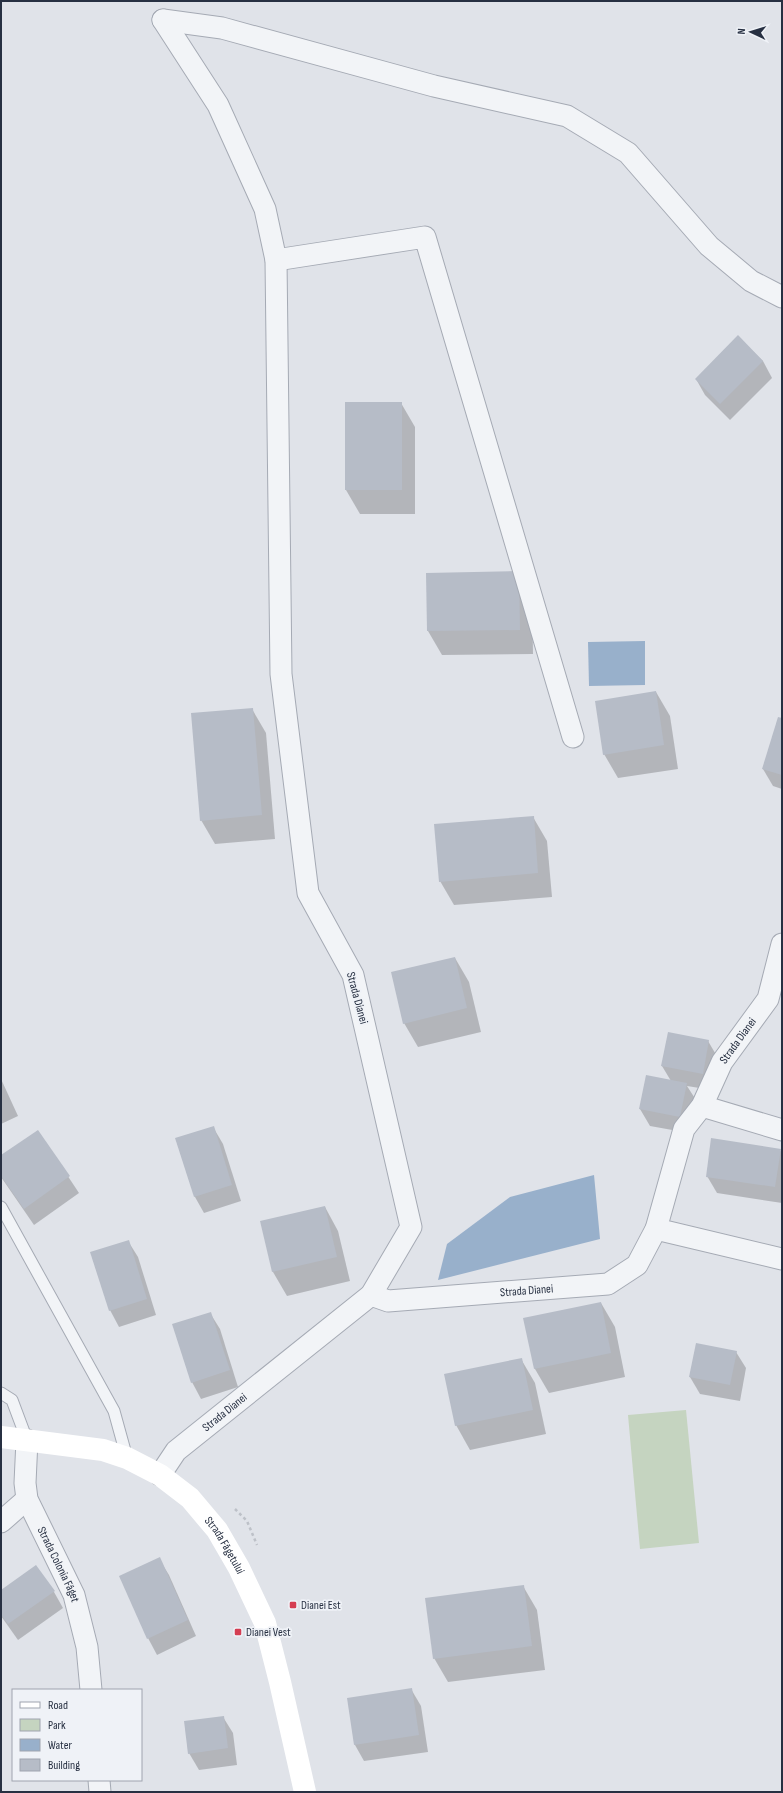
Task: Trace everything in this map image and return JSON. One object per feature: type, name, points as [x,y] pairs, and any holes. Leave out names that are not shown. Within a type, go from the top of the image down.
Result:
[{"type":"main road","name":"Strada Făgetului","points":[[1,1437],[103,1450],[127,1458],[160,1475],[190,1498],[216,1530],[239,1568],[265,1624],[305,1792]]},
{"type":"street","name":"Strada Dianei","points":[[160,1475],[176,1452],[371,1295],[411,1227],[353,975],[308,893],[281,674],[276,260],[265,208],[218,105],[163,20],[222,28],[434,86],[567,116],[628,153],[710,246],[751,281],[782,297]]},
{"type":"street","points":[[276,260],[425,237],[573,737]]},
{"type":"street","name":"Strada Dianei","points":[[371,1295],[388,1300],[608,1284],[637,1265],[656,1229],[684,1129],[702,1106],[722,1062],[775,1001],[782,944]]},
{"type":"street","points":[[702,1106],[782,1130]]},
{"type":"street","points":[[656,1229],[782,1259]]},
{"type":"street","name":"Strada Colonia Făget","points":[[27,1440],[25,1483],[27,1498],[74,1595],[87,1647],[91,1689]]},
{"type":"street","points":[[1,1522],[27,1498]]},
{"type":"street","points":[[99,1781],[100,1792]]},
{"type":"lane","points":[[1,1208],[114,1410],[127,1458]]},
{"type":"lane","points":[[1,1393],[12,1400],[27,1440]]},
{"type":"green space","points":[[686,1410],[699,1543],[640,1549],[628,1415]]},
{"type":"water","points":[[645,641],[645,685],[589,686],[588,642]]},
{"type":"water","points":[[594,1175],[600,1239],[438,1280],[447,1244],[510,1197]]},
{"type":"building","points":[[738,335],[763,361],[720,404],[695,379]]},
{"type":"building","points":[[345,402],[402,402],[402,490],[345,490]]},
{"type":"building","points":[[519,571],[520,630],[427,631],[426,573]]},
{"type":"building","points":[[656,691],[664,745],[603,755],[595,701]]},
{"type":"building","points":[[253,708],[262,815],[200,821],[191,713]]},
{"type":"building","points":[[778,717],[782,718],[782,775],[762,769]]},
{"type":"building","points":[[534,816],[538,873],[439,882],[434,824]]},
{"type":"building","points":[[455,957],[467,1008],[403,1024],[391,972]]},
{"type":"building","points":[[668,1032],[709,1040],[703,1074],[661,1066]]},
{"type":"building","points":[[646,1075],[687,1083],[680,1117],[639,1109]]},
{"type":"building","points":[[214,1126],[232,1185],[194,1197],[175,1138]]},
{"type":"building","points":[[38,1130],[70,1176],[24,1209],[1,1176],[1,1155]]},
{"type":"building","points":[[711,1138],[781,1149],[775,1187],[706,1177]]},
{"type":"building","points":[[325,1206],[337,1257],[272,1272],[260,1221]]},
{"type":"building","points":[[129,1240],[147,1299],[109,1311],[90,1252]]},
{"type":"building","points":[[601,1302],[611,1353],[534,1369],[523,1318]]},
{"type":"building","points":[[211,1312],[230,1370],[191,1383],[172,1324]]},
{"type":"building","points":[[696,1343],[737,1351],[730,1385],[689,1377]]},
{"type":"building","points":[[522,1358],[533,1410],[455,1426],[444,1374]]},
{"type":"building","points":[[160,1557],[188,1620],[147,1639],[119,1576]]},
{"type":"building","points":[[36,1565],[55,1591],[8,1624],[1,1615],[1,1590]]},
{"type":"building","points":[[524,1585],[532,1646],[433,1659],[425,1598]]},
{"type":"building","points":[[412,1688],[419,1735],[354,1745],[347,1698]]},
{"type":"building","points":[[224,1716],[228,1748],[188,1754],[184,1721]]},
{"type":"place","name":"Dianei Est","points":[[293,1605]]},
{"type":"place","name":"Dianei Vest","points":[[238,1632]]}]
